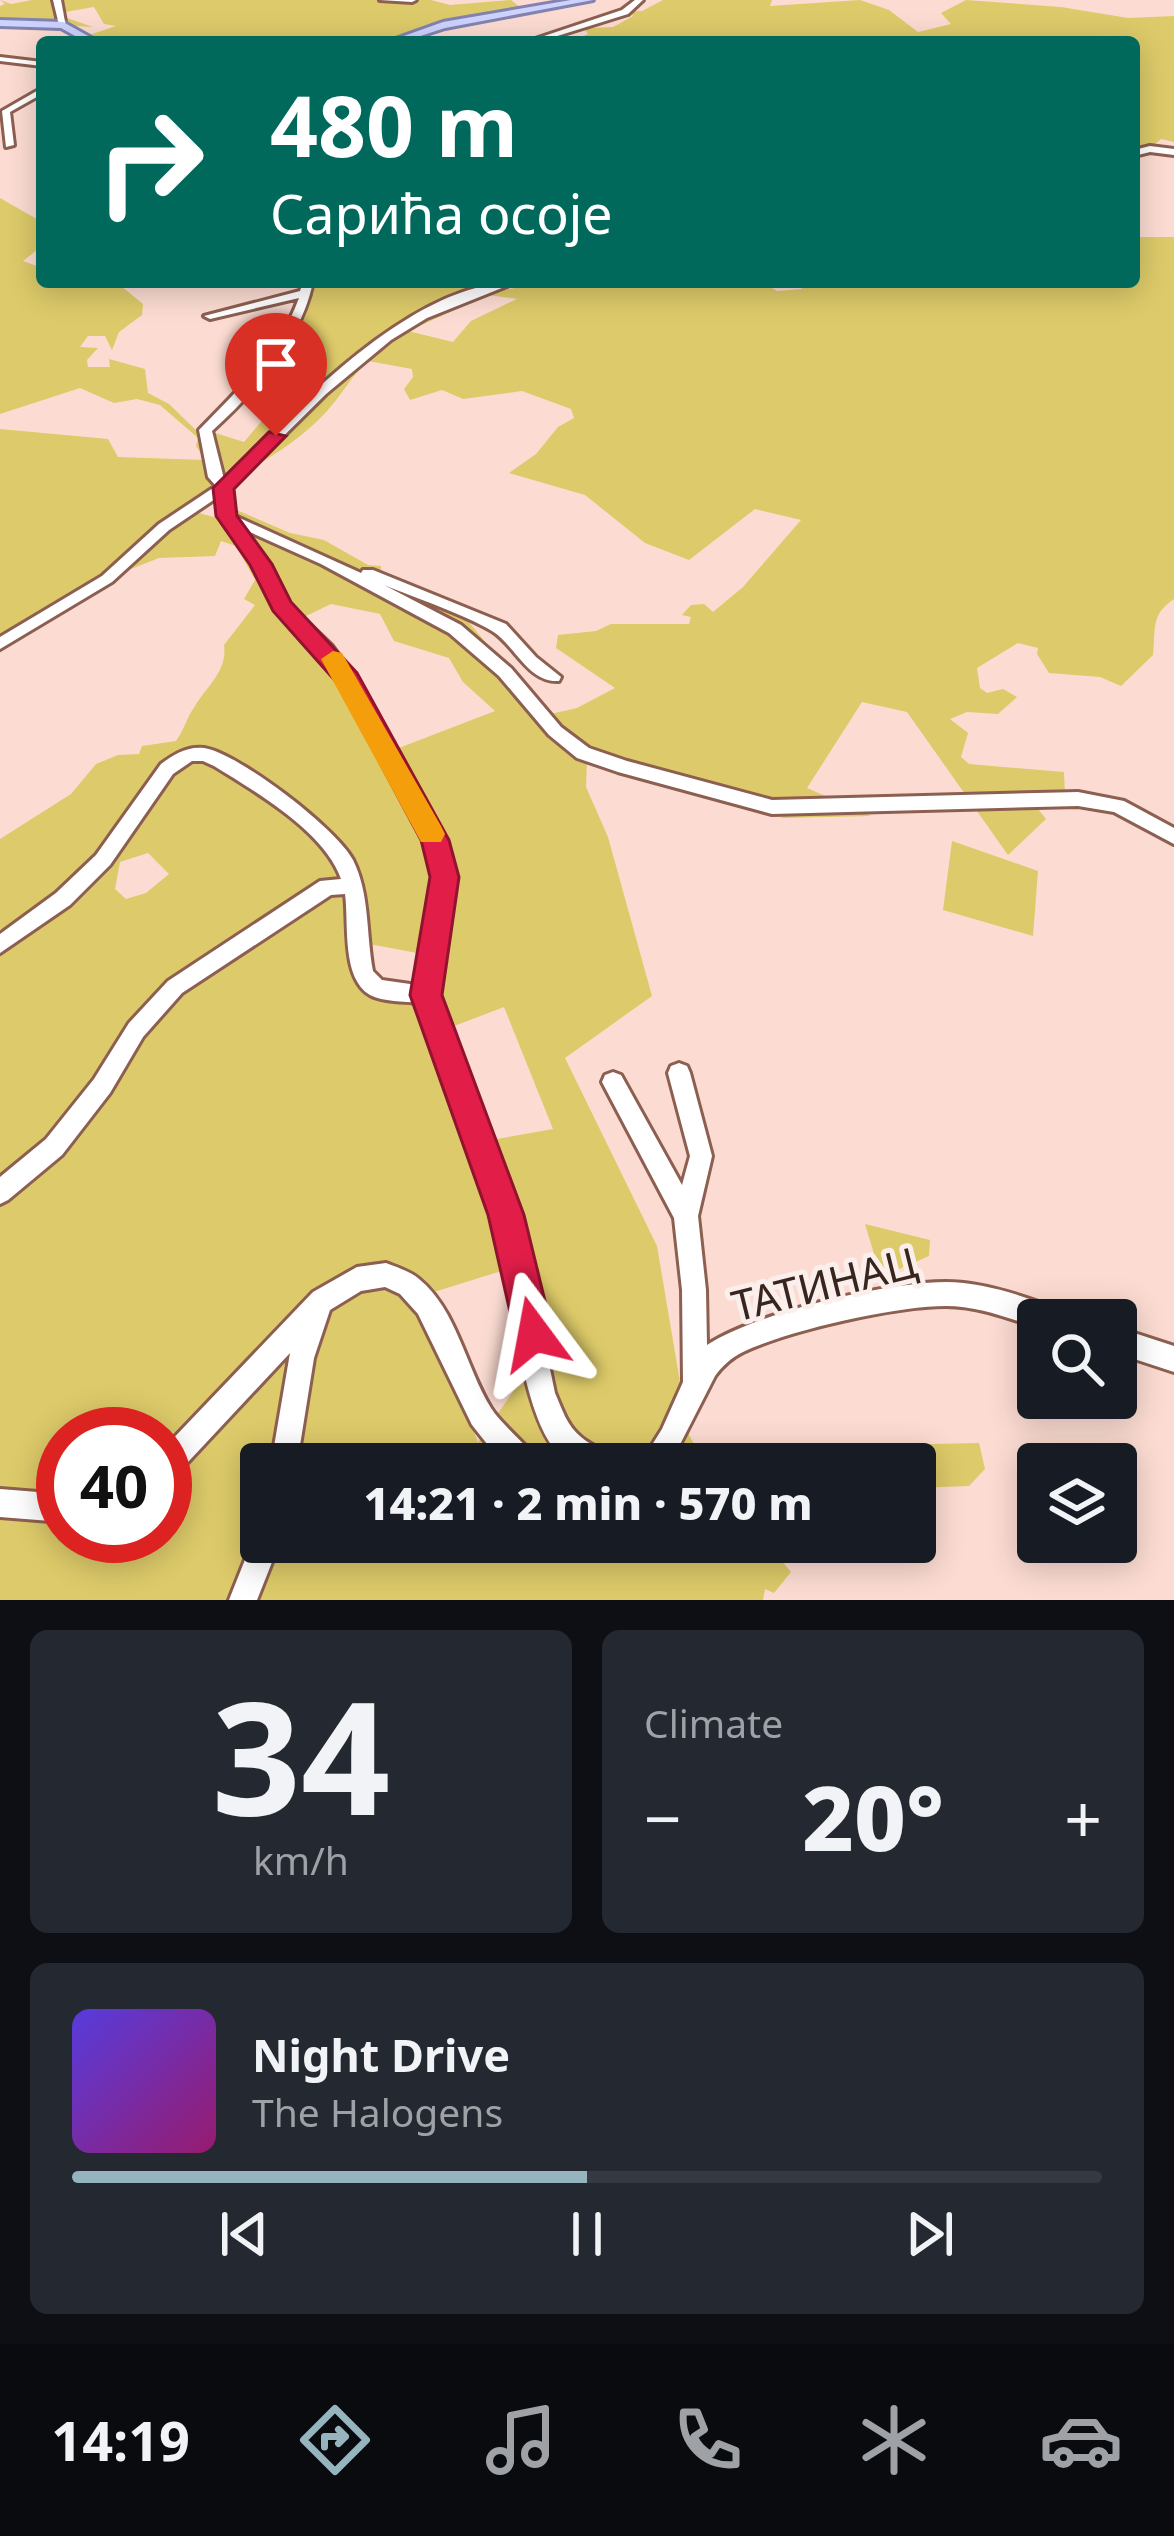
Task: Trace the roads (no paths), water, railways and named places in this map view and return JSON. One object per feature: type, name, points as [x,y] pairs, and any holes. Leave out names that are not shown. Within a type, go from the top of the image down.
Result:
[{"type":"main road","points":[[412,36],[454,23],[588,0]]},
{"type":"main road","points":[[2,25],[63,25],[83,36]]},
{"type":"street","points":[[57,0],[63,25]]},
{"type":"street","points":[[384,0],[412,0]]},
{"type":"street","points":[[549,36],[625,12],[639,0]]},
{"type":"street","points":[[0,59],[36,63]]},
{"type":"street","points":[[9,145],[6,111],[36,94]]},
{"type":"street","points":[[1140,152],[1174,152]]},
{"type":"street","points":[[307,288],[272,361],[205,430],[215,477],[281,606],[326,650],[348,680],[435,840],[444,877],[426,995],[506,1215],[542,1393],[556,1429],[567,1443]]},
{"type":"street","points":[[210,316],[307,288]]},
{"type":"street","points":[[0,644],[107,579],[164,527],[226,504],[358,354],[447,301],[491,288]]},
{"type":"street","points":[[226,504],[500,628],[530,662],[553,677]]},
{"type":"street","points":[[226,504],[455,629],[505,672],[555,731],[583,753],[772,807],[1078,799],[1118,806],[1174,838]]},
{"type":"street","points":[[0,945],[90,873],[180,757],[207,755],[306,822],[337,849],[361,915],[364,975],[377,988],[426,995]]},
{"type":"street","points":[[0,1192],[53,1147],[102,1086],[136,1030],[175,987],[327,887],[352,886]]},
{"type":"street","name":"ТАТИНАЦ","points":[[670,1443],[694,1378],[694,1290],[686,1216],[701,1156],[679,1073]]},
{"type":"street","name":"ТАТИНАЦ","points":[[613,1082],[686,1216]]},
{"type":"street","points":[[192,1438],[346,1281],[388,1276],[414,1290],[440,1322],[478,1413],[502,1443]]},
{"type":"street","name":"ТАТИНАЦ","points":[[694,1378],[721,1348],[814,1318],[909,1297],[946,1294],[1017,1309]]},
{"type":"street","points":[[288,1443],[302,1358],[322,1301]]},
{"type":"street","points":[[1137,1347],[1174,1359]]},
{"type":"street","points":[[0,1503],[36,1506]]},
{"type":"street","points":[[243,1600],[258,1563]]}]
